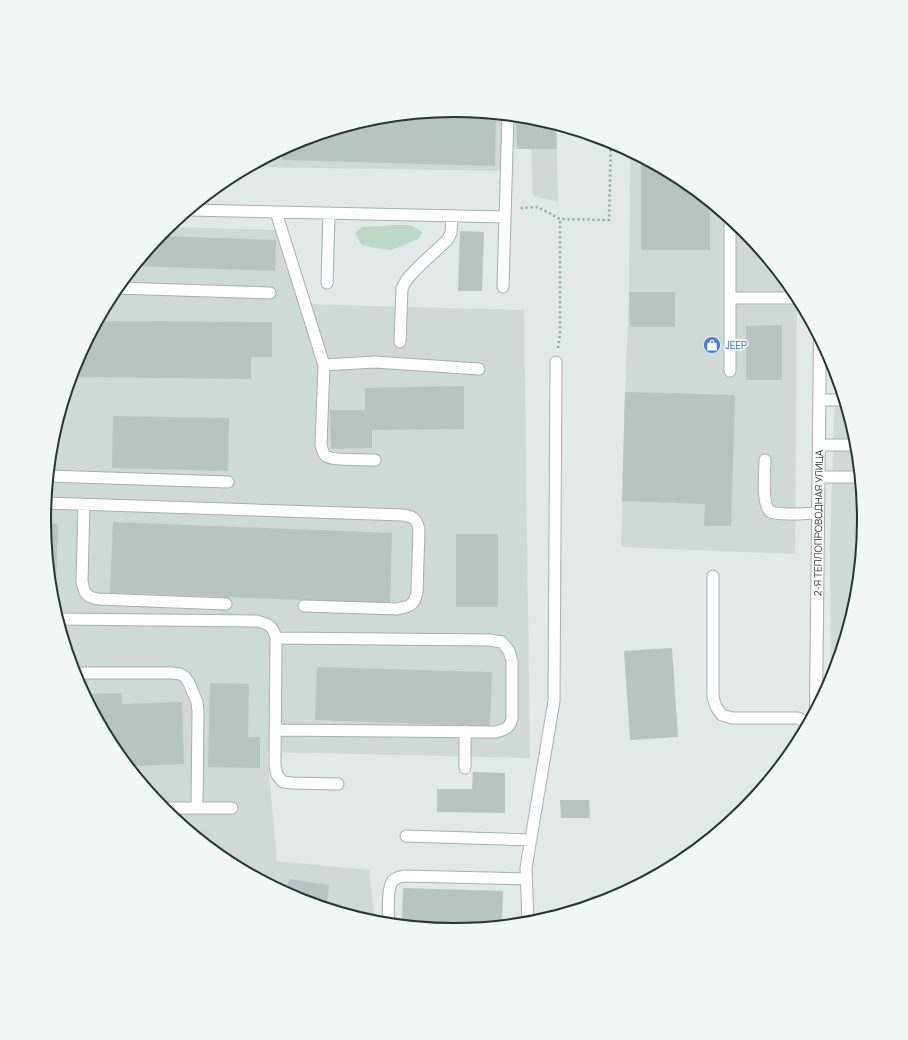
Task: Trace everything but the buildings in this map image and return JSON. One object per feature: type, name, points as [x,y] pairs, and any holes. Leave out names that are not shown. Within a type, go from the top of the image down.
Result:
[{"type":"street","name":"2-Я ТЕПЛОПРОВОДНАЯ УЛИЦА","points":[[816,696],[820,352]]},
{"type":"lane","points":[[503,287],[508,120]]},
{"type":"lane","points":[[196,210],[505,217]]},
{"type":"lane","points":[[276,212],[324,365],[321,445],[323,452],[327,457],[334,459],[375,460]]},
{"type":"lane","points":[[327,283],[329,213]]},
{"type":"lane","points":[[400,342],[402,288],[412,273],[448,239],[451,233],[452,216]]},
{"type":"lane","points":[[730,226],[730,371]]},
{"type":"lane","points":[[125,288],[270,293]]},
{"type":"lane","points":[[730,298],[790,298]]},
{"type":"lane","points":[[324,365],[374,362],[479,370]]},
{"type":"lane","points":[[528,916],[526,868],[554,701],[556,362]]},
{"type":"lane","points":[[819,400],[839,400]]},
{"type":"lane","points":[[819,445],[850,445]]},
{"type":"lane","points":[[764,460],[765,499],[766,506],[770,511],[777,513],[818,513]]},
{"type":"lane","points":[[53,476],[228,482]]},
{"type":"lane","points":[[819,477],[855,477]]},
{"type":"lane","points":[[52,503],[403,515],[412,516],[416,521],[419,529],[417,592],[415,601],[410,606],[397,609],[304,606]]},
{"type":"lane","points":[[84,504],[82,581],[84,591],[90,598],[226,604]]},
{"type":"lane","points":[[713,576],[713,697],[716,707],[722,716],[732,718],[798,718],[804,721]]},
{"type":"lane","points":[[64,620],[257,621],[268,624],[274,631],[276,638],[275,766],[277,775],[283,782],[338,784]]},
{"type":"lane","points":[[276,638],[490,640],[502,642],[510,651],[512,661],[512,718],[506,729],[496,732],[276,730]]},
{"type":"lane","points":[[82,673],[172,673],[180,674],[185,677],[193,691],[197,702],[198,711],[197,808]]},
{"type":"lane","points":[[465,731],[465,768]]},
{"type":"lane","points":[[172,808],[232,808]]},
{"type":"lane","points":[[406,836],[531,840]]},
{"type":"lane","points":[[388,918],[389,889],[391,883],[397,878],[404,876],[526,879]]},
{"type":"path","points":[[505,217],[522,208],[538,207],[560,219],[609,220],[611,149]]},
{"type":"path","points":[[556,362],[560,335],[560,219]]},
{"type":"shaded area","points":[[454,117],[480,118],[507,120],[556,131],[558,202],[533,196],[531,147],[517,149],[507,148],[502,171],[260,167],[324,138],[401,120]]},
{"type":"shaded area","name":"JEEP","points":[[630,158],[656,171],[678,185],[720,217],[757,254],[774,275],[797,308],[795,554],[621,547],[629,292]]},
{"type":"shaded area","points":[[177,227],[278,230],[299,304],[524,310],[530,758],[267,752],[277,861],[369,870],[374,915],[324,902],[252,869],[209,840],[169,805],[134,765],[105,721],[72,650],[59,599],[54,573],[52,546],[54,467],[65,416],[72,390],[93,342],[105,318],[134,275],[151,254]]},
{"type":"shaded area","points":[[836,390],[854,467],[857,520],[854,573],[843,624],[831,662],[830,547]]},
{"type":"green space","points":[[410,225],[423,232],[418,239],[392,250],[374,248],[361,244],[355,233],[362,227]]},
{"type":"place","name":"JEEP","points":[[712,345]]}]
